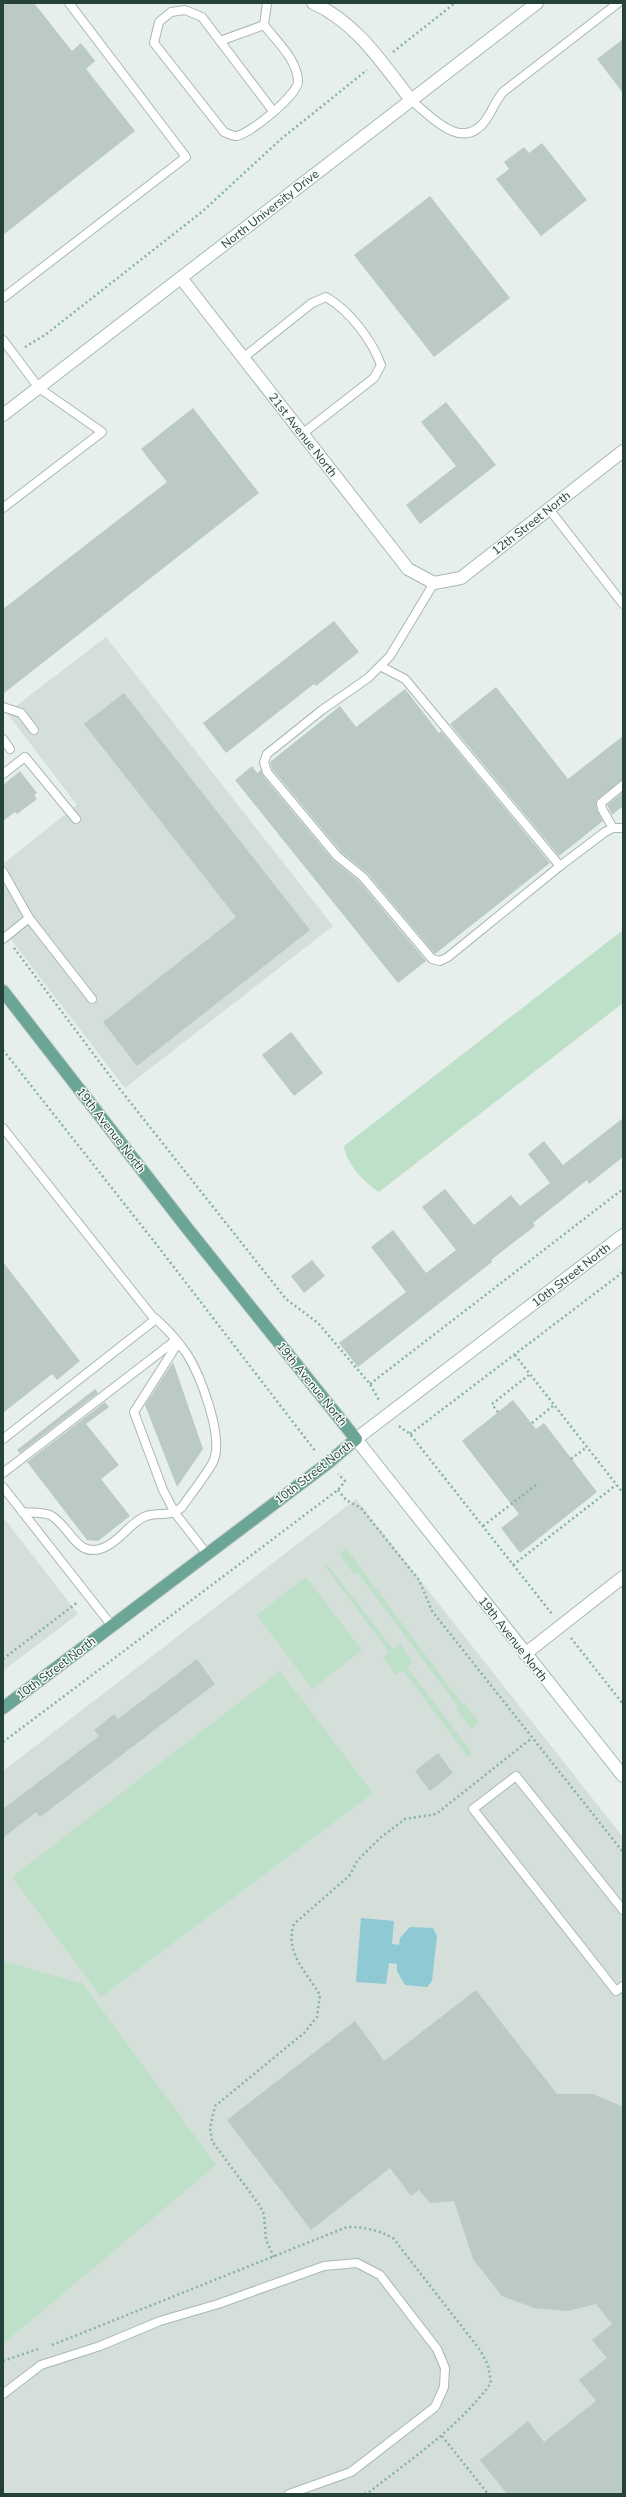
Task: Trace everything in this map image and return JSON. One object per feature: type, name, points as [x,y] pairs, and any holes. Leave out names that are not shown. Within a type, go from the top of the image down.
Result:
[{"type":"main road","name":"19th Avenue North","points":[[3,990],[186,1228],[356,1438]]},
{"type":"main road","name":"10th Street North","points":[[3,1708],[328,1463],[356,1438]]},
{"type":"street","points":[[313,3],[326,9],[357,31],[411,100]]},
{"type":"street","name":"North University Drive","points":[[3,415],[536,3]]},
{"type":"street","name":"21st Avenue North","points":[[181,278],[408,570],[434,583]]},
{"type":"street","name":"12th Street North","points":[[434,583],[461,578],[623,451]]},
{"type":"street","name":"10th Street North","points":[[356,1438],[388,1412],[623,1235]]},
{"type":"street","name":"19th Avenue North","points":[[356,1438],[525,1654],[623,1776]]},
{"type":"street","points":[[525,1654],[623,1577]]},
{"type":"lane","points":[[3,298],[186,157],[69,3]]},
{"type":"lane","points":[[267,3],[264,25],[295,64],[299,83],[292,96],[247,132],[235,136],[224,132],[154,43],[159,22],[171,12],[185,10],[202,17],[273,111]]},
{"type":"lane","points":[[411,100],[439,123],[459,135],[469,133],[483,123],[494,102],[503,92],[618,3]]},
{"type":"lane","points":[[220,41],[264,25]]},
{"type":"lane","points":[[243,358],[312,303],[326,296],[338,304],[376,350],[380,365],[374,378],[302,434]]},
{"type":"lane","points":[[3,340],[39,388],[102,432],[3,508]]},
{"type":"lane","points":[[549,509],[623,604]]},
{"type":"lane","points":[[434,583],[390,656],[368,678],[322,710],[267,754],[264,762],[267,772],[337,856],[363,876],[432,959],[440,961],[448,957],[560,866],[613,828],[623,828]]},
{"type":"lane","points":[[380,666],[405,679],[560,866]]},
{"type":"lane","points":[[3,707],[21,713],[34,730]]},
{"type":"lane","points":[[3,739],[10,749]]},
{"type":"lane","points":[[3,774],[25,757],[76,819]]},
{"type":"lane","points":[[613,828],[602,809],[601,804],[623,785]]},
{"type":"lane","points":[[3,872],[29,918],[92,999]]},
{"type":"lane","points":[[4,938],[29,918]]},
{"type":"lane","points":[[3,1128],[156,1319],[187,1354],[199,1378],[211,1414],[216,1439],[214,1461],[175,1513],[144,1517],[114,1542],[102,1549],[92,1550],[83,1548],[74,1541],[62,1525],[49,1515],[22,1512]]},
{"type":"lane","points":[[3,1439],[156,1319]]},
{"type":"lane","points":[[3,1473],[177,1342]]},
{"type":"lane","points":[[177,1342],[134,1412],[163,1490],[175,1513],[207,1554]]},
{"type":"lane","points":[[3,1487],[112,1626]]},
{"type":"lane","points":[[623,1910],[516,1776],[473,1809],[616,1991],[623,1986]]},
{"type":"lane","points":[[3,2394],[41,2365],[100,2346],[160,2321],[218,2304],[324,2266],[356,2263],[380,2275],[437,2349],[445,2368],[444,2387],[435,2407],[351,2472],[289,2494]]},
{"type":"path","points":[[13,354],[45,335],[204,211],[281,139],[455,3]]},
{"type":"path","points":[[4,938],[119,1088],[286,1299],[318,1323],[370,1384],[388,1412],[401,1428],[410,1434],[623,1704]]},
{"type":"path","points":[[3,1050],[160,1249],[302,1435],[345,1481],[338,1490],[3,1742]]},
{"type":"path","points":[[370,1384],[623,1189]]},
{"type":"path","points":[[410,1434],[623,1272]]},
{"type":"path","points":[[515,1355],[623,1493]]},
{"type":"path","points":[[498,1412],[492,1404],[530,1374]]},
{"type":"path","points":[[532,1423],[554,1405]]},
{"type":"path","points":[[571,1459],[587,1447]]},
{"type":"path","points":[[483,1526],[536,1485]]},
{"type":"path","points":[[513,1565],[616,1485]]},
{"type":"path","points":[[338,1490],[346,1500],[361,1508],[419,1580],[432,1611],[623,1852]]},
{"type":"path","points":[[3,1659],[87,1595]]},
{"type":"path","points":[[274,2257],[266,2240],[264,2214],[260,2206],[212,2141],[210,2128],[215,2106],[304,2033],[317,2017],[320,1995],[294,1957],[290,1933],[294,1924],[350,1875],[357,1862],[380,1838],[405,1819],[436,1814],[532,1738]]},
{"type":"path","points":[[49,2346],[347,2227],[368,2228],[381,2231],[393,2238],[480,2350],[488,2365],[491,2383],[477,2403],[442,2436],[368,2493],[363,2494]]},
{"type":"path","points":[[3,2361],[42,2348]]},
{"type":"path","points":[[442,2436],[488,2494]]},
{"type":"shaded area","points":[[106,637],[333,926],[125,1088],[3,929],[3,864],[77,805],[7,713]]},
{"type":"shaded area","points":[[356,1499],[623,1837],[623,2494],[3,2494],[3,1771]]},
{"type":"shaded area","points":[[3,1517],[78,1614],[3,1671]]},
{"type":"green space","points":[[623,930],[623,1003],[379,1192],[362,1178],[348,1159],[344,1146]]},
{"type":"green space","points":[[346,1548],[463,1705],[464,1703],[479,1722],[471,1729],[457,1710],[459,1708],[357,1572],[354,1574],[339,1554]]},
{"type":"green space","points":[[326,1563],[393,1649],[400,1644],[413,1662],[407,1667],[472,1753],[468,1757],[403,1670],[396,1675],[383,1657],[389,1652],[324,1565]]},
{"type":"green space","points":[[306,1577],[362,1650],[312,1689],[257,1615]]},
{"type":"green space","points":[[280,1671],[373,1793],[101,1997],[12,1877]]},
{"type":"green space","points":[[3,1961],[83,1984],[216,2165],[3,2344]]},
{"type":"water","points":[[361,1918],[394,1921],[392,1944],[399,1945],[400,1938],[410,1927],[433,1928],[437,1936],[432,1981],[427,1987],[405,1985],[397,1971],[397,1964],[389,1963],[386,1984],[356,1982]]},
{"type":"building","points":[[3,3],[34,3],[72,51],[81,43],[95,61],[86,69],[135,131],[3,235]]},
{"type":"building","points":[[623,39],[623,93],[597,59]]},
{"type":"building","points":[[542,143],[587,200],[541,236],[496,179],[509,169],[504,162],[524,147],[529,153]]},
{"type":"building","points":[[430,196],[510,298],[434,357],[354,255]]},
{"type":"building","points":[[446,402],[496,465],[420,524],[406,505],[456,466],[421,422]]},
{"type":"building","points":[[193,408],[259,493],[3,694],[3,609],[167,482],[141,449]]},
{"type":"building","points":[[334,621],[359,652],[316,686],[314,684],[226,753],[203,723]]},
{"type":"building","points":[[496,687],[568,779],[623,736],[623,780],[596,801],[597,810],[603,821],[559,856],[450,724]]},
{"type":"building","points":[[405,689],[439,733],[441,731],[550,863],[435,954],[367,873],[341,852],[272,769],[270,762],[340,706],[356,727]]},
{"type":"building","points":[[124,693],[310,930],[137,1066],[103,1022],[236,917],[84,724]]},
{"type":"building","points":[[252,766],[257,773],[261,770],[263,776],[333,860],[359,881],[426,961],[398,983],[235,780]]},
{"type":"building","points":[[20,771],[37,793],[34,795],[37,799],[17,814],[15,812],[3,821],[3,785]]},
{"type":"building","points":[[623,792],[623,806],[612,815],[607,805]]},
{"type":"building","points":[[291,1032],[323,1073],[294,1096],[262,1055]]},
{"type":"building","points":[[623,1118],[623,1157],[589,1184],[587,1180],[533,1223],[535,1226],[491,1260],[492,1262],[358,1367],[339,1343],[406,1292],[371,1247],[393,1230],[426,1273],[456,1250],[422,1207],[445,1189],[474,1225],[511,1195],[520,1206],[550,1183],[528,1154],[544,1141],[563,1165]]},
{"type":"building","points":[[312,1260],[325,1276],[304,1293],[291,1276]]},
{"type":"building","points":[[3,1262],[80,1361],[57,1380],[52,1374],[3,1413]]},
{"type":"building","points":[[173,1362],[203,1449],[177,1487],[145,1405]]},
{"type":"building","points":[[95,1389],[98,1393],[20,1453],[17,1450]]},
{"type":"building","points":[[513,1400],[536,1429],[544,1423],[597,1492],[520,1553],[501,1528],[519,1514],[462,1441]]},
{"type":"building","points":[[105,1402],[109,1407],[86,1424],[119,1465],[101,1479],[130,1516],[98,1541],[87,1540],[27,1462]]},
{"type":"building","points":[[197,1659],[215,1684],[40,1817],[36,1812],[3,1838],[3,1809],[99,1736],[94,1730],[114,1714],[118,1719]]},
{"type":"building","points":[[438,1753],[453,1773],[430,1791],[415,1771]]},
{"type":"building","points":[[476,1990],[557,2094],[593,2094],[623,2107],[623,2494],[507,2494],[480,2460],[528,2421],[544,2442],[596,2401],[579,2380],[607,2358],[592,2340],[612,2324],[596,2304],[568,2311],[534,2308],[502,2296],[473,2259],[454,2201],[430,2203],[419,2190],[411,2196],[390,2168],[311,2230],[227,2120],[355,2021],[384,2061]]}]
